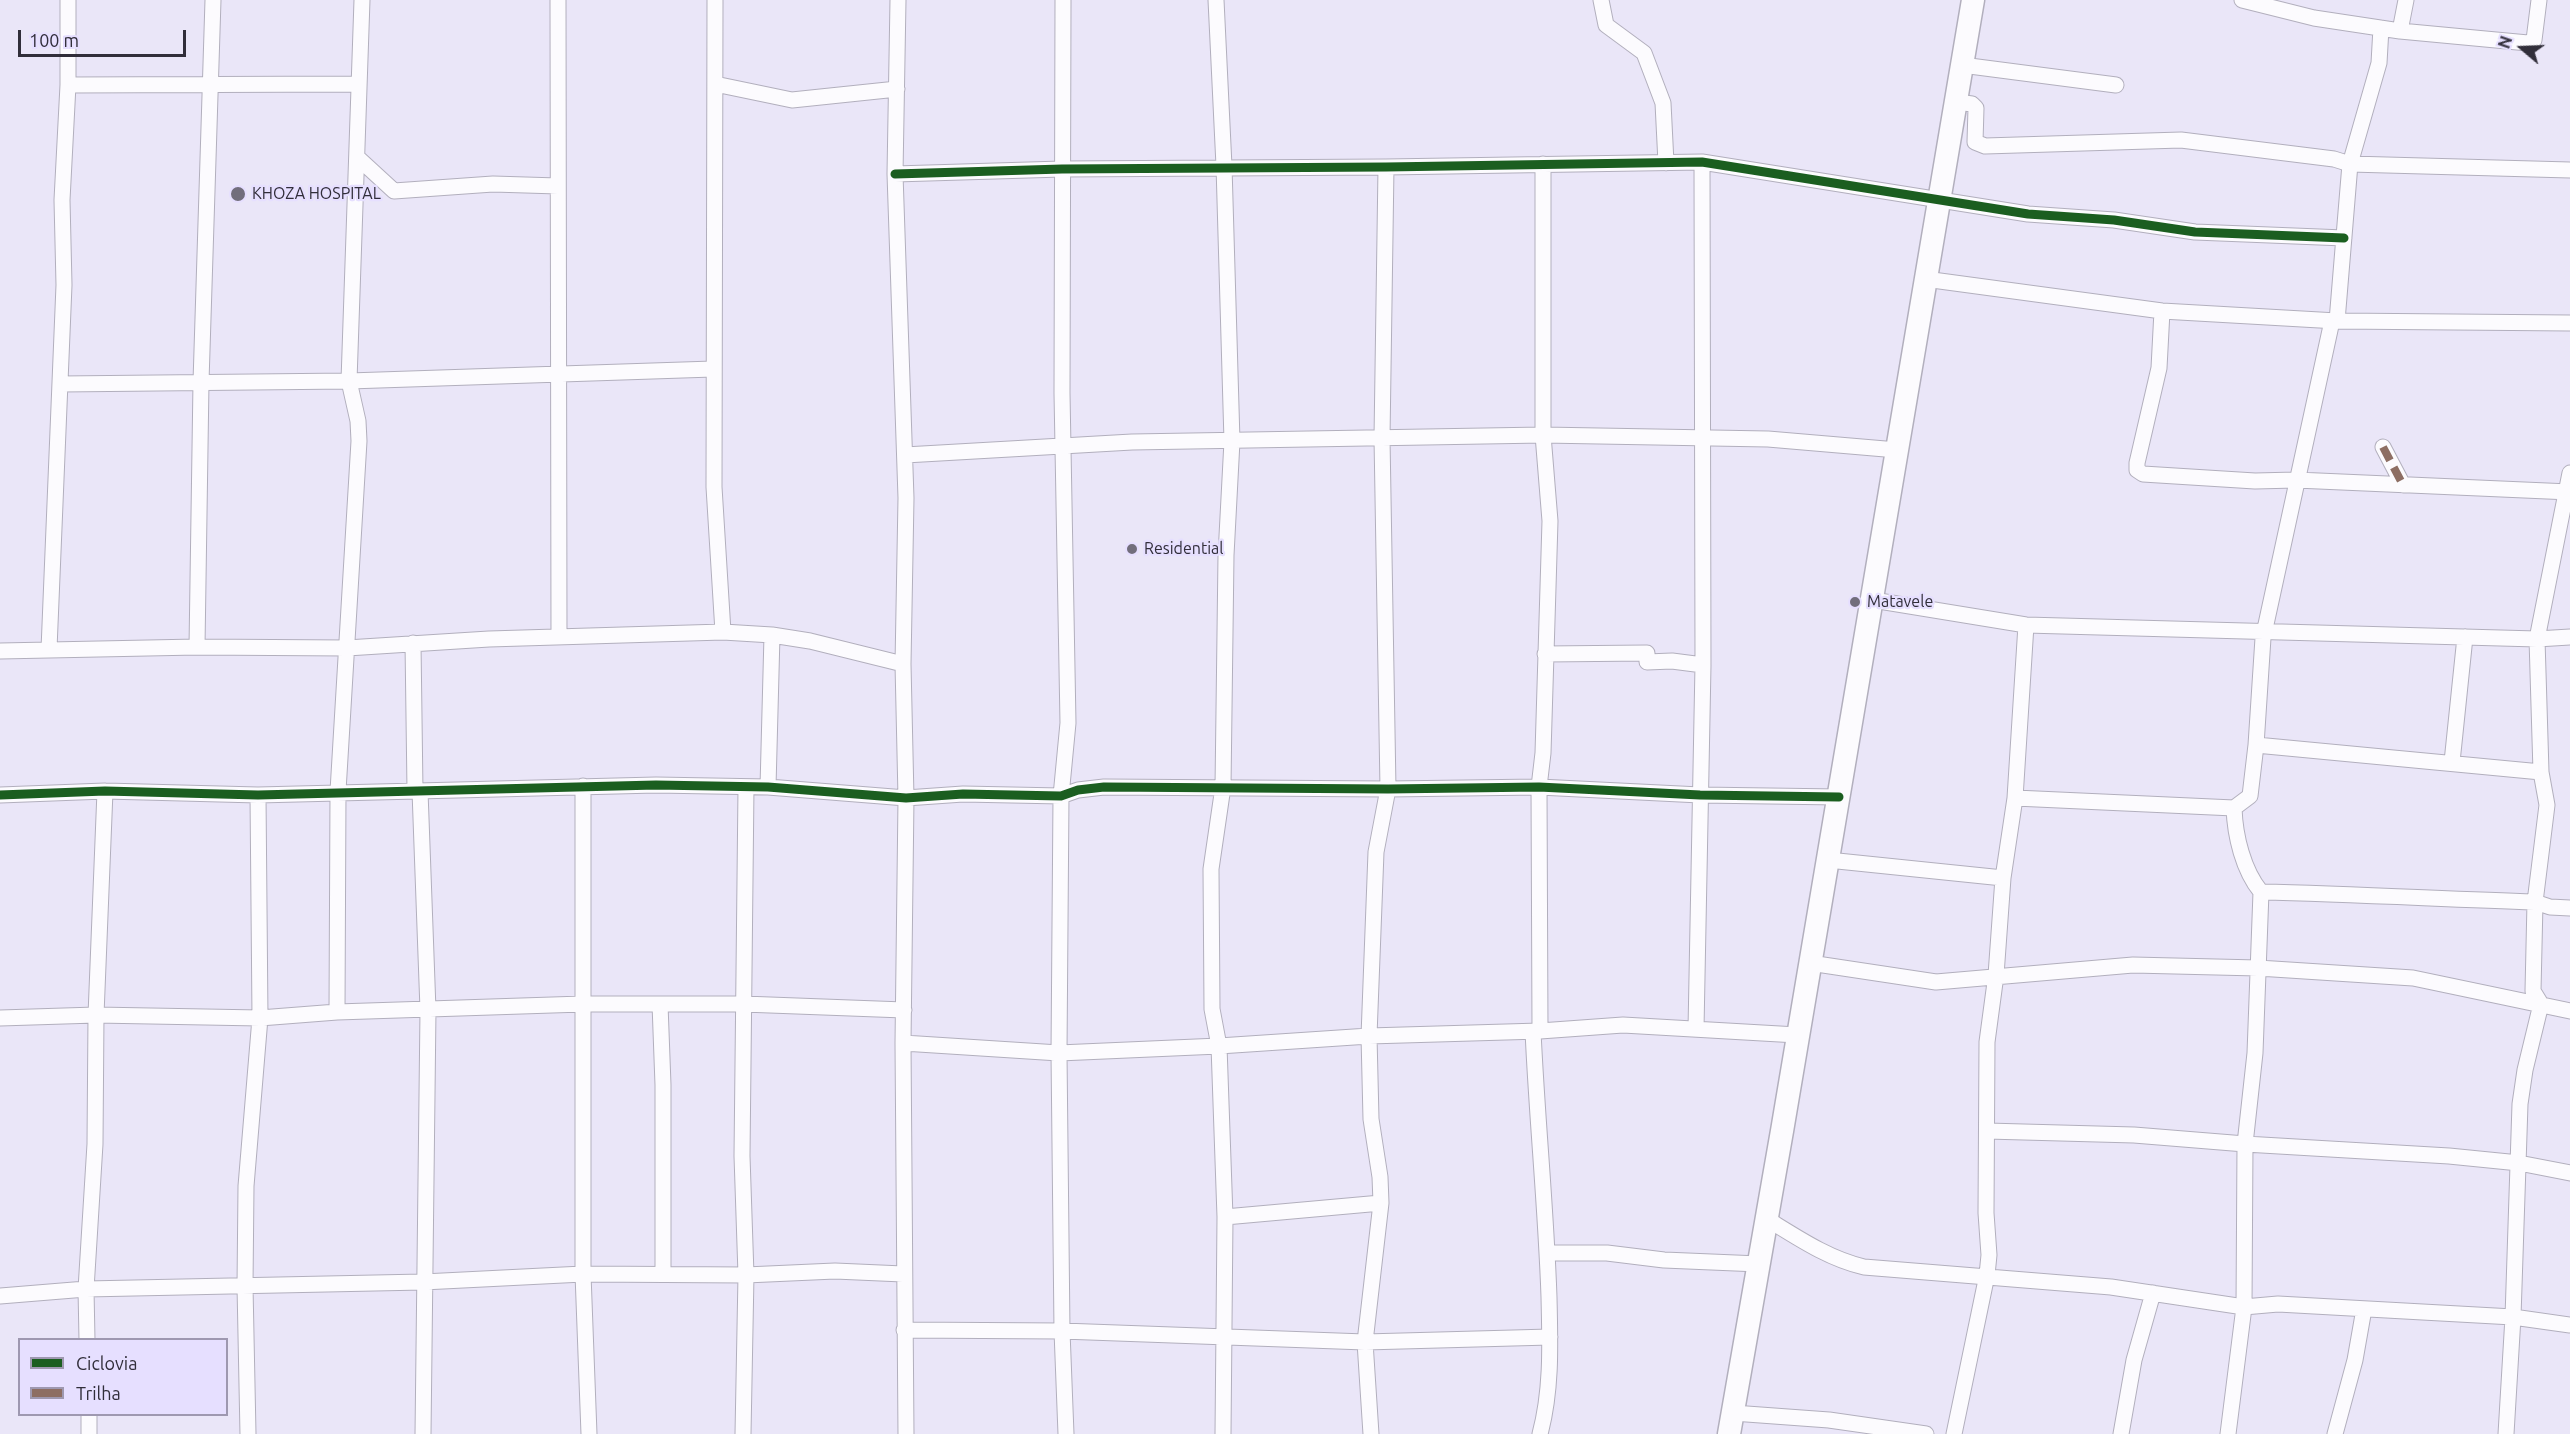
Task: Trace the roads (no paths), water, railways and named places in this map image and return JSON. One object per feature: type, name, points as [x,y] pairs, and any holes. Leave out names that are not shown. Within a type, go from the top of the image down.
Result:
[{"type":"highway","points":[[1731,1424],[1873,600],[1973,0]]},
{"type":"street","points":[[50,649],[64,285],[62,200],[68,85],[68,0]]},
{"type":"street","points":[[197,647],[201,382],[213,0]]},
{"type":"street","points":[[338,1012],[338,791],[359,441],[358,421],[349,381],[362,0]]},
{"type":"street","points":[[558,0],[559,637]]},
{"type":"street","points":[[715,0],[714,487],[723,632]]},
{"type":"street","points":[[898,0],[895,174],[905,455],[903,664],[906,798],[903,1274],[906,1434]]},
{"type":"street","points":[[1063,0],[1063,447],[1068,723],[1060,795],[1059,1053],[1062,1331],[1066,1434]]},
{"type":"street","points":[[1216,0],[1224,166],[1232,441],[1226,566],[1223,787],[1211,869],[1212,1009],[1218,1046],[1225,1217],[1222,1339],[1223,1434]]},
{"type":"street","points":[[1601,0],[1606,25],[1644,53],[1663,103],[1666,163]]},
{"type":"street","points":[[2242,0],[2268,3],[2295,15],[2400,31],[2528,44],[2534,40],[2536,33],[2539,0]]},
{"type":"street","points":[[2400,31],[2406,0]]},
{"type":"street","points":[[2015,798],[2234,807],[2250,796],[2265,631],[2296,480],[2334,321],[2350,164],[2379,63],[2381,28]]},
{"type":"street","points":[[1962,64],[2116,85]]},
{"type":"street","points":[[68,85],[359,84]]},
{"type":"street","points":[[715,84],[792,100],[879,91],[897,96]]},
{"type":"street","points":[[1957,102],[1972,104],[1976,108],[1975,142],[1985,146],[2181,140],[2334,159],[2350,164],[2570,170]]},
{"type":"street","points":[[357,157],[394,191],[493,184],[558,186]]},
{"type":"street","points":[[895,174],[1224,166],[1386,167],[1702,162],[2028,214],[2114,220],[2195,231],[2344,238]]},
{"type":"street","points":[[1696,1029],[1703,665],[1702,162]]},
{"type":"street","points":[[1540,1434],[1548,1406],[1550,1336],[1536,1031],[1539,787],[1543,753],[1550,522],[1543,435],[1543,164]]},
{"type":"street","points":[[1371,1434],[1365,1342],[1381,1203],[1380,1177],[1369,1096],[1369,1036],[1376,852],[1388,789],[1382,438],[1386,167]]},
{"type":"street","points":[[1925,279],[2162,311],[2334,321],[2570,323]]},
{"type":"street","points":[[2162,311],[2159,368],[2137,463],[2137,470],[2143,474],[2255,481],[2296,480],[2568,492]]},
{"type":"street","points":[[61,384],[349,381],[713,369]]},
{"type":"street","points":[[905,455],[1132,442],[1543,435],[1768,439],[1897,450]]},
{"type":"street","points":[[2383,447],[2403,485]]},
{"type":"street","points":[[2506,1434],[2523,1081],[2541,1004],[2533,991],[2535,902],[2547,805],[2541,772],[2536,639],[2568,492],[2570,473]]},
{"type":"street","points":[[1873,600],[2026,625],[2536,639],[2570,637]]},
{"type":"street","points":[[1954,1434],[1987,1275],[1989,1255],[1986,1214],[1987,1042],[1996,975],[2003,878],[2015,798],[2026,625]]},
{"type":"street","points":[[0,651],[197,647],[347,648],[413,643],[723,632],[810,640],[903,664]]},
{"type":"street","points":[[768,787],[772,635]]},
{"type":"street","points":[[2452,762],[2465,637]]},
{"type":"street","points":[[413,643],[428,1010],[423,1434]]},
{"type":"street","points":[[1545,654],[1647,653],[1647,662],[1672,661],[1703,665]]},
{"type":"street","points":[[2256,745],[2541,772]]},
{"type":"street","points":[[0,795],[105,791],[258,795],[584,786],[768,787],[906,798],[963,794],[1060,795],[1104,787],[1388,789],[1539,787],[1700,795],[1839,797]]},
{"type":"street","points":[[584,786],[583,1274],[589,1434]]},
{"type":"street","points":[[742,1434],[746,1275],[742,1156],[746,787]]},
{"type":"street","points":[[87,1338],[86,1289],[95,1144],[96,1015],[105,791]]},
{"type":"street","points":[[248,1434],[245,1286],[247,1160],[260,1017],[258,795]]},
{"type":"street","points":[[2228,1434],[2244,1307],[2245,1144],[2255,1053],[2261,892],[2253,882],[2238,843],[2234,807]]},
{"type":"street","points":[[1828,860],[2003,878]]},
{"type":"street","points":[[2261,892],[2535,902],[2550,907],[2570,908]]},
{"type":"street","points":[[1810,963],[1936,982],[1996,975],[2133,965],[2258,968],[2413,978],[2570,1011]]},
{"type":"street","points":[[0,1018],[96,1015],[260,1017],[338,1012],[583,1004],[743,1004],[904,1010]]},
{"type":"street","points":[[660,1004],[663,1085],[663,1274]]},
{"type":"street","points":[[903,1043],[1059,1053],[1623,1025],[1797,1035]]},
{"type":"street","points":[[1987,1131],[2134,1135],[2245,1144],[2369,1150],[2519,1163],[2570,1173]]},
{"type":"street","points":[[1225,1217],[1381,1203]]},
{"type":"street","points":[[1767,1219],[1814,1248],[1850,1264],[1864,1267],[1987,1275],[2153,1293],[2244,1307],[2278,1304],[2513,1317],[2570,1325]]},
{"type":"street","points":[[1547,1253],[1607,1253],[1664,1260],[1759,1264]]},
{"type":"street","points":[[0,1296],[86,1289],[423,1282],[583,1274],[746,1275],[835,1271],[903,1274]]},
{"type":"street","points":[[2121,1434],[2134,1360],[2153,1293]]},
{"type":"street","points":[[2335,1434],[2354,1368],[2364,1309]]},
{"type":"street","points":[[904,1330],[1062,1331],[1222,1339],[1365,1342],[1550,1336]]},
{"type":"street","points":[[89,1416],[89,1434]]},
{"type":"street","points":[[1731,1424],[1829,1420],[1926,1434]]},
{"type":"place","name":"KHOZA HOSPITAL","points":[[238,194]]},
{"type":"place","name":"Residential","points":[[1132,549]]},
{"type":"place","name":"Matavele","points":[[1855,602]]}]
